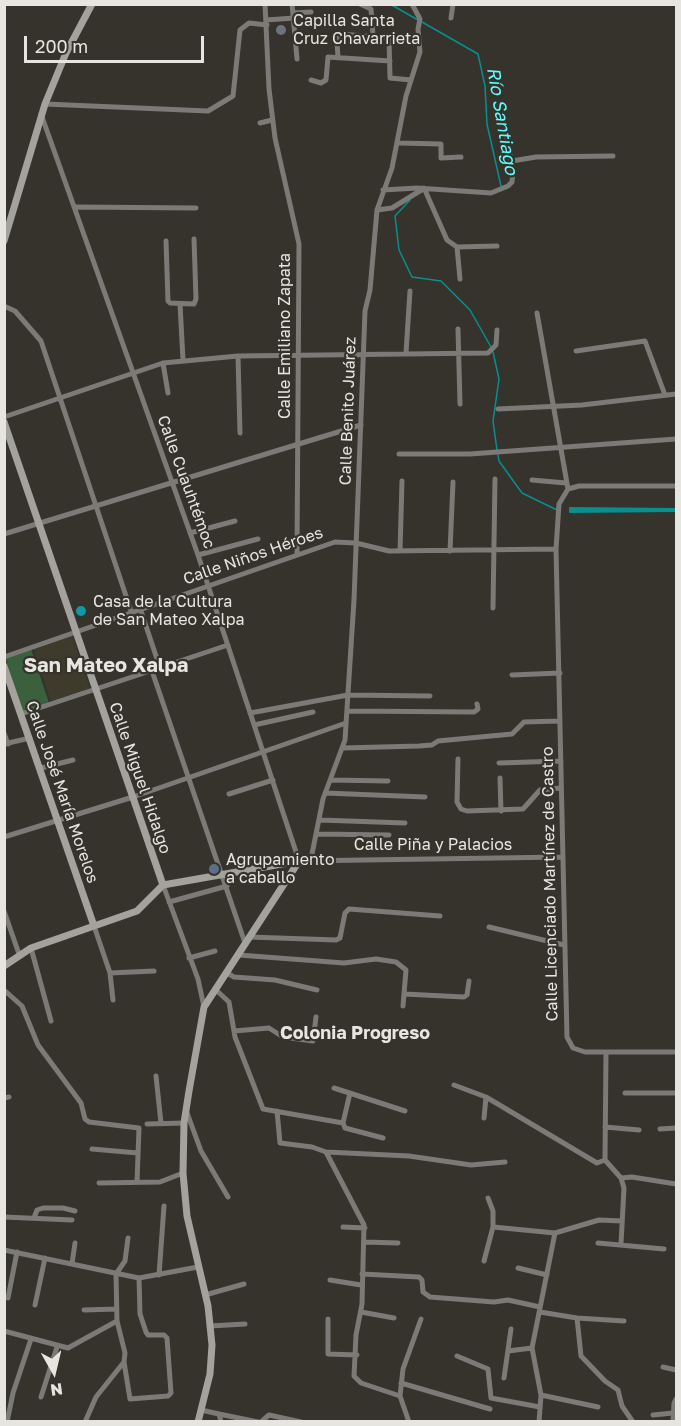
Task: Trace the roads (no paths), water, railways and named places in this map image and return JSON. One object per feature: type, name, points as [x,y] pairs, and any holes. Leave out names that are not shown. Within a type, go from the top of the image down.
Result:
[{"type":"main road","points":[[4,241],[41,114],[66,52],[92,4]]},
{"type":"main road","name":"Calle Miguel Hidalgo","points":[[4,420],[163,885]]},
{"type":"main road","name":"Calle José María Morelos","points":[[4,666],[94,926]]},
{"type":"main road","points":[[198,1422],[210,1374],[210,1326],[187,1216],[183,1173],[184,1123],[204,1007],[299,861]]},
{"type":"main road","name":"Calle Piña y Palacios","points":[[163,885],[299,861]]},
{"type":"main road","points":[[4,966],[31,948],[137,911],[163,885]]},
{"type":"street","name":"Calle Emiliano Zapata","points":[[265,4],[272,120],[300,244],[297,555]]},
{"type":"street","points":[[292,4],[297,59]]},
{"type":"street","points":[[360,4],[371,9],[373,35]]},
{"type":"street","name":"Calle Benito Juárez","points":[[311,859],[326,793],[343,748],[346,723],[363,353],[377,210],[399,143],[411,80],[420,52],[419,24],[412,4]]},
{"type":"street","points":[[451,18],[453,4]]},
{"type":"street","points":[[45,104],[208,111],[233,96],[240,30],[249,23],[266,22],[311,12]]},
{"type":"street","points":[[338,58],[338,36],[373,35],[389,38],[390,78],[411,80]]},
{"type":"street","points":[[311,80],[324,82],[327,77],[326,59],[390,61]]},
{"type":"street","name":"Calle Cuauhtémoc","points":[[41,114],[198,555],[299,861]]},
{"type":"street","points":[[260,123],[272,120]]},
{"type":"street","points":[[383,190],[491,193],[508,186],[513,178],[506,135]]},
{"type":"street","points":[[399,143],[441,144],[441,158],[462,157]]},
{"type":"street","points":[[512,161],[536,157],[613,156]]},
{"type":"street","points":[[377,210],[392,208],[427,191]]},
{"type":"street","points":[[427,191],[447,240],[457,247],[497,246]]},
{"type":"street","points":[[76,207],[196,208]]},
{"type":"street","points":[[166,242],[168,301],[180,304],[196,302],[195,239]]},
{"type":"street","points":[[457,247],[460,279]]},
{"type":"street","points":[[406,352],[410,291]]},
{"type":"street","points":[[180,304],[183,360]]},
{"type":"street","points":[[4,306],[11,307],[38,336],[131,611]]},
{"type":"street","points":[[537,313],[567,486]]},
{"type":"street","points":[[458,329],[460,404]]},
{"type":"street","points":[[4,420],[163,363],[238,356],[458,353],[494,348],[497,330]]},
{"type":"street","points":[[576,351],[645,341],[665,395]]},
{"type":"street","points":[[238,356],[240,432]]},
{"type":"street","points":[[163,363],[168,393]]},
{"type":"street","points":[[498,409],[582,405],[676,394]]},
{"type":"street","points":[[4,534],[361,425]]},
{"type":"street","points":[[399,454],[497,451],[676,439]]},
{"type":"street","points":[[493,608],[495,479]]},
{"type":"street","points":[[532,480],[567,486],[676,486]]},
{"type":"street","points":[[400,551],[402,481]]},
{"type":"street","points":[[450,551],[453,482]]},
{"type":"street","name":"Calle Licenciado Martínez de Castro","points":[[567,486],[559,504],[556,549],[567,1037],[570,1045],[578,1051],[676,1052]]},
{"type":"street","points":[[190,532],[235,521]]},
{"type":"street","points":[[198,555],[258,539]]},
{"type":"street","name":"Calle Niños Héroes","points":[[4,657],[335,542],[356,543],[400,551],[556,549]]},
{"type":"street","points":[[140,608],[160,668]]},
{"type":"street","points":[[21,714],[228,645]]},
{"type":"street","points":[[152,671],[226,886],[247,940],[336,940],[340,938],[345,913],[349,909],[440,916]]},
{"type":"street","points":[[512,675],[560,673]]},
{"type":"street","points":[[250,713],[348,695],[430,696]]},
{"type":"street","points":[[347,711],[474,712],[478,710],[477,704]]},
{"type":"street","points":[[254,725],[314,712]]},
{"type":"street","points":[[343,748],[419,746],[438,741],[512,734],[524,722],[560,721]]},
{"type":"street","points":[[4,837],[133,798],[346,723]]},
{"type":"street","points":[[4,734],[6,744],[30,738]]},
{"type":"street","points":[[458,759],[457,802],[461,809],[501,811],[523,809],[540,790],[561,788]]},
{"type":"street","points":[[41,768],[73,760]]},
{"type":"street","points":[[499,763],[561,761]]},
{"type":"street","points":[[500,778],[501,811]]},
{"type":"street","points":[[230,794],[273,780]]},
{"type":"street","points":[[331,780],[388,781]]},
{"type":"street","points":[[326,793],[425,796]]},
{"type":"street","points":[[320,820],[405,823]]},
{"type":"street","points":[[318,834],[390,835]]},
{"type":"street","name":"Calle Piña y Palacios","points":[[299,861],[311,859],[562,857]]},
{"type":"street","name":"Calle Miguel Hidalgo","points":[[163,885],[204,1007]]},
{"type":"street","points":[[169,902],[226,886]]},
{"type":"street","points":[[4,911],[19,954]]},
{"type":"street","points":[[94,926],[110,973],[113,1000]]},
{"type":"street","points":[[489,927],[564,945]]},
{"type":"street","points":[[31,948],[51,1021]]},
{"type":"street","points":[[189,958],[215,951]]},
{"type":"street","points":[[238,955],[344,963],[376,959],[396,962],[406,970],[403,1006]]},
{"type":"street","points":[[110,973],[154,971]]},
{"type":"street","points":[[227,973],[234,977],[275,980],[317,990]]},
{"type":"street","points":[[404,994],[464,997],[467,994],[469,981]]},
{"type":"street","points":[[4,990],[22,1006],[38,1045],[81,1103],[85,1119],[89,1122],[137,1126],[137,1182]]},
{"type":"street","points":[[216,990],[229,1002],[234,1031],[263,1109],[343,1123]]},
{"type":"street","points":[[234,1031],[269,1029],[282,1037],[313,1041],[316,1017]]},
{"type":"street","points":[[606,1053],[605,1160],[621,1178],[624,1188],[621,1244]]},
{"type":"street","points":[[156,1076],[161,1124]]},
{"type":"street","points":[[454,1085],[486,1097],[597,1163],[605,1160]]},
{"type":"street","points":[[334,1088],[405,1112]]},
{"type":"street","points":[[625,1093],[676,1093]]},
{"type":"street","points":[[350,1094],[343,1123],[345,1128],[383,1138]]},
{"type":"street","points":[[484,1118],[486,1097]]},
{"type":"street","points":[[186,1110],[201,1151],[228,1197]]},
{"type":"street","points":[[277,1112],[280,1143],[312,1147],[326,1152],[409,1156],[471,1165],[505,1162]]},
{"type":"street","points":[[147,1124],[184,1123]]},
{"type":"street","points":[[605,1127],[639,1130]]},
{"type":"street","points":[[660,1129],[676,1128]]},
{"type":"street","points":[[92,1149],[138,1153]]},
{"type":"street","points":[[326,1152],[365,1228],[361,1312],[356,1335],[357,1355],[354,1376],[361,1383],[400,1396]]},
{"type":"street","points":[[99,1183],[160,1182],[183,1173]]},
{"type":"street","points":[[621,1178],[632,1177],[676,1184]]},
{"type":"street","points":[[484,1261],[493,1227],[493,1211],[488,1198]]},
{"type":"street","points":[[159,1275],[164,1206]]},
{"type":"street","points":[[34,1218],[37,1210],[43,1208],[63,1208],[75,1211]]},
{"type":"street","points":[[4,1217],[72,1220]]},
{"type":"street","points":[[493,1227],[555,1233],[599,1220],[622,1221]]},
{"type":"street","points":[[343,1227],[365,1228]]},
{"type":"street","points":[[539,1422],[541,1395],[532,1348],[555,1233]]},
{"type":"street","points":[[128,1238],[125,1261],[116,1274],[116,1309],[130,1399],[168,1396],[171,1393],[167,1338],[164,1335],[148,1335],[146,1332],[140,1314],[139,1278]]},
{"type":"street","points":[[365,1238],[398,1243]]},
{"type":"street","points":[[72,1264],[75,1243]]},
{"type":"street","points":[[598,1243],[664,1249]]},
{"type":"street","points":[[4,1250],[139,1278],[198,1267]]},
{"type":"street","points":[[8,1298],[17,1252]]},
{"type":"street","points":[[35,1305],[45,1258]]},
{"type":"street","points":[[518,1268],[547,1275]]},
{"type":"street","points":[[362,1274],[419,1277],[422,1280],[423,1292],[430,1297],[494,1302],[508,1300],[540,1310],[577,1317],[624,1321]]},
{"type":"street","points":[[330,1280],[361,1285]]},
{"type":"street","points":[[205,1295],[244,1284]]},
{"type":"street","points":[[84,1310],[116,1309]]},
{"type":"street","points":[[361,1312],[394,1318]]},
{"type":"street","points":[[577,1317],[581,1356],[605,1381],[618,1390],[622,1406],[633,1422]]},
{"type":"street","points":[[328,1319],[328,1354],[357,1355]]},
{"type":"street","points":[[410,1422],[400,1396],[401,1383],[403,1369],[421,1320]]},
{"type":"street","points":[[4,1331],[57,1347],[72,1348],[117,1321]]},
{"type":"street","points":[[210,1326],[244,1324]]},
{"type":"street","points":[[504,1378],[511,1329]]},
{"type":"street","points":[[8,1422],[13,1393],[31,1339]]},
{"type":"street","points":[[41,1397],[57,1347]]},
{"type":"street","points":[[508,1352],[532,1348]]},
{"type":"street","points":[[457,1356],[488,1369],[490,1396],[494,1399],[540,1407]]},
{"type":"street","points":[[85,1422],[96,1397],[124,1362]]},
{"type":"street","points":[[663,1367],[676,1370]]},
{"type":"street","points":[[401,1383],[490,1408]]},
{"type":"street","points":[[541,1395],[598,1407]]},
{"type":"street","points":[[673,1422],[676,1400]]},
{"type":"street","points":[[201,1410],[260,1422],[269,1415],[301,1422]]},
{"type":"street","points":[[653,1415],[673,1413]]},
{"type":"street","points":[[219,1414],[221,1422]]},
{"type":"water","points":[[569,507],[676,508],[676,512],[569,513]]},
{"type":"waterway","name":"Río Santiago","points":[[390,4],[418,20]]},
{"type":"waterway","name":"Río Santiago","points":[[422,22],[478,54],[485,86],[487,124],[501,186]]},
{"type":"waterway","name":"Río Santiago","points":[[410,200],[395,216],[399,250],[412,277],[441,281],[470,310],[491,347]]},
{"type":"waterway","name":"Río Santiago","points":[[493,352],[499,379],[493,421],[497,450]]},
{"type":"waterway","name":"Río Santiago","points":[[498,455],[499,461],[522,493],[557,510]]},
{"type":"place","name":"Capilla Santa Cruz Chavarrieta","points":[[281,30]]},
{"type":"place","name":"Casa de la Cultura de San Mateo Xalpa","points":[[81,611]]},
{"type":"place","name":"Agrupamiento a caballo","points":[[214,869]]},
{"type":"district","name":"San Mateo Xalpa","points":[[106,666]]},
{"type":"district","name":"Colonia Progreso","points":[[355,1033]]}]
